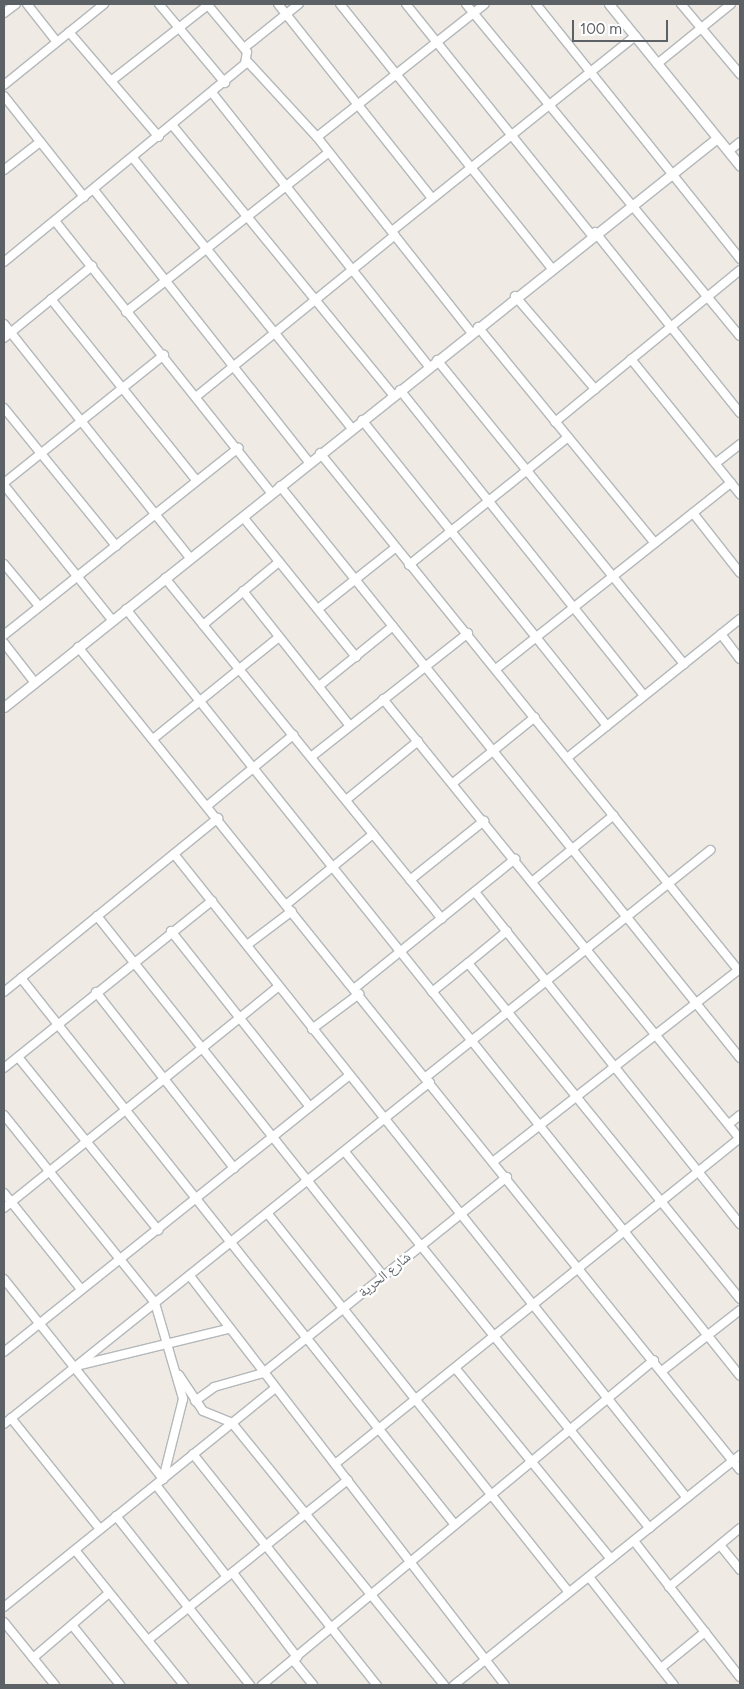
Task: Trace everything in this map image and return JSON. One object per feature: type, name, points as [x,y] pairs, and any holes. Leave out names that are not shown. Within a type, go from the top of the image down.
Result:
[{"type":"street","points":[[4,13],[16,4]]},
{"type":"street","points":[[27,4],[57,42]]},
{"type":"street","points":[[4,85],[104,4]]},
{"type":"street","points":[[159,4],[225,83]]},
{"type":"street","points":[[278,4],[432,198]]},
{"type":"street","points":[[244,48],[299,4]]},
{"type":"street","points":[[340,4],[551,267]]},
{"type":"street","points":[[406,4],[740,413]]},
{"type":"street","points":[[466,4],[634,205],[740,336]]},
{"type":"street","points":[[317,137],[485,4]]},
{"type":"street","points":[[536,4],[740,259]]},
{"type":"street","points":[[609,4],[740,166]]},
{"type":"street","points":[[681,4],[700,29],[740,74]]},
{"type":"street","points":[[657,64],[731,4]]},
{"type":"street","points":[[111,81],[208,5],[244,48],[247,61],[317,137],[394,233],[568,437],[655,543]]},
{"type":"street","points":[[69,32],[160,137]]},
{"type":"street","points":[[197,396],[352,270],[432,198],[635,36]]},
{"type":"street","points":[[5,259],[213,94],[247,61]]},
{"type":"street","points":[[213,94],[429,367]]},
{"type":"street","points":[[4,96],[84,197]]},
{"type":"street","points":[[173,126],[314,301],[397,392],[489,500],[575,606],[644,696]]},
{"type":"street","points":[[4,707],[243,517],[320,452],[429,367],[551,267],[634,205],[717,138]]},
{"type":"street","points":[[4,170],[40,142]]},
{"type":"street","points":[[729,151],[740,142]]},
{"type":"street","points":[[126,312],[168,283],[329,152]]},
{"type":"street","points":[[133,158],[352,428]]},
{"type":"street","points":[[94,190],[309,462]]},
{"type":"street","points":[[55,221],[126,312],[197,396],[271,493]]},
{"type":"street","points":[[4,338],[92,266]]},
{"type":"street","points":[[555,422],[740,270]]},
{"type":"street","points":[[515,296],[595,389]]},
{"type":"street","points":[[51,299],[197,481]]},
{"type":"street","points":[[4,324],[190,558]]},
{"type":"street","points":[[112,620],[4,484],[164,355]]},
{"type":"street","points":[[437,360],[524,471],[614,576],[684,664]]},
{"type":"street","points":[[631,360],[740,494]]},
{"type":"street","points":[[4,408],[116,546]]},
{"type":"street","points":[[362,420],[538,635],[607,726]]},
{"type":"street","points":[[409,565],[568,437]]},
{"type":"street","points":[[716,463],[740,444]]},
{"type":"street","points":[[4,635],[238,448]]},
{"type":"street","points":[[320,452],[395,548],[468,633],[739,969],[494,1162]]},
{"type":"street","points":[[496,669],[732,483]]},
{"type":"street","points":[[280,486],[740,1058]]},
{"type":"street","points":[[693,513],[740,572]]},
{"type":"street","points":[[243,517],[356,657]]},
{"type":"street","points":[[318,610],[395,548]]},
{"type":"street","points":[[203,625],[279,562]]},
{"type":"street","points":[[4,564],[38,606]]},
{"type":"street","points":[[165,578],[442,919]]},
{"type":"street","points":[[243,591],[350,726]]},
{"type":"street","points":[[126,609],[538,1127],[740,1376]]},
{"type":"street","points":[[567,758],[740,619]]},
{"type":"street","points":[[319,686],[393,626]]},
{"type":"street","points":[[311,757],[468,633]]},
{"type":"street","points":[[721,634],[740,659]]},
{"type":"street","points":[[153,739],[199,700],[279,638]]},
{"type":"street","points":[[4,643],[35,683]]},
{"type":"street","points":[[78,647],[507,1177],[740,1470]]},
{"type":"street","points":[[335,1464],[456,1369],[623,1231],[740,1138],[533,881],[383,699]]},
{"type":"street","points":[[453,783],[535,717]]},
{"type":"street","points":[[207,806],[293,735]]},
{"type":"street","points":[[346,800],[418,742]]},
{"type":"street","points":[[533,881],[614,815]]},
{"type":"street","points":[[4,992],[218,818]]},
{"type":"street","points":[[410,880],[484,821]]},
{"type":"street","points":[[287,904],[373,834]]},
{"type":"street","points":[[4,1424],[345,1152],[385,1119],[470,1040],[710,850]]},
{"type":"street","points":[[174,854],[247,945],[278,988],[385,1119],[687,1498]]},
{"type":"street","points":[[312,1029],[400,952],[515,859]]},
{"type":"street","points":[[475,892],[740,1224]]},
{"type":"street","points":[[4,1068],[132,962],[212,901]]},
{"type":"street","points":[[247,945],[292,911]]},
{"type":"street","points":[[97,916],[201,1051],[272,1136],[383,1276]]},
{"type":"street","points":[[171,931],[238,1020],[310,1107]]},
{"type":"street","points":[[432,992],[507,931]]},
{"type":"street","points":[[468,963],[740,1299]]},
{"type":"street","points":[[21,978],[231,1243],[304,1339],[455,1525]]},
{"type":"street","points":[[4,1208],[278,988]]},
{"type":"street","points":[[96,992],[163,1080],[234,1168]]},
{"type":"street","points":[[18,1057],[158,1230]]},
{"type":"street","points":[[4,1352],[39,1322],[158,1230],[272,1136],[349,1076]]},
{"type":"street","points":[[4,1115],[155,1303],[179,1375],[182,1409],[163,1478]]},
{"type":"street","points":[[729,1124],[740,1115]]},
{"type":"street","points":[[345,1152],[568,1430],[650,1528]]},
{"type":"street","name":"شارع الحرية","points":[[263,1373],[507,1177]]},
{"type":"street","points":[[4,1192],[81,1289]]},
{"type":"street","points":[[268,1214],[345,1308],[569,1592]]},
{"type":"street","points":[[190,1276],[228,1329],[412,1562],[505,1685]]},
{"type":"street","points":[[4,1279],[163,1478]]},
{"type":"street","points":[[662,1371],[740,1310]]},
{"type":"street","points":[[75,1366],[170,1345],[228,1329]]},
{"type":"street","points":[[262,1685],[412,1562],[490,1493],[654,1360]]},
{"type":"street","points":[[456,1369],[611,1559]]},
{"type":"street","points":[[195,1401],[214,1387],[263,1373]]},
{"type":"street","points":[[179,1375],[195,1401],[207,1415],[232,1424],[444,1685]]},
{"type":"street","points":[[4,1607],[275,1388]]},
{"type":"street","points":[[11,1418],[100,1529]]},
{"type":"street","points":[[192,1454],[267,1545],[377,1685]]},
{"type":"street","points":[[454,1685],[740,1455]]},
{"type":"street","points":[[148,1640],[348,1480]]},
{"type":"street","points":[[156,1485],[230,1575],[313,1685]]},
{"type":"street","points":[[116,1516],[250,1685]]},
{"type":"street","points":[[669,1588],[740,1528]]},
{"type":"street","points":[[634,1541],[740,1677]]},
{"type":"street","points":[[720,1545],[740,1570]]},
{"type":"street","points":[[75,1550],[181,1684]]},
{"type":"street","points":[[588,1577],[674,1685]]},
{"type":"street","points":[[33,1658],[109,1593]]},
{"type":"street","points":[[4,1622],[55,1685]]},
{"type":"street","points":[[72,1625],[120,1685]]},
{"type":"street","points":[[661,1668],[705,1632]]}]
